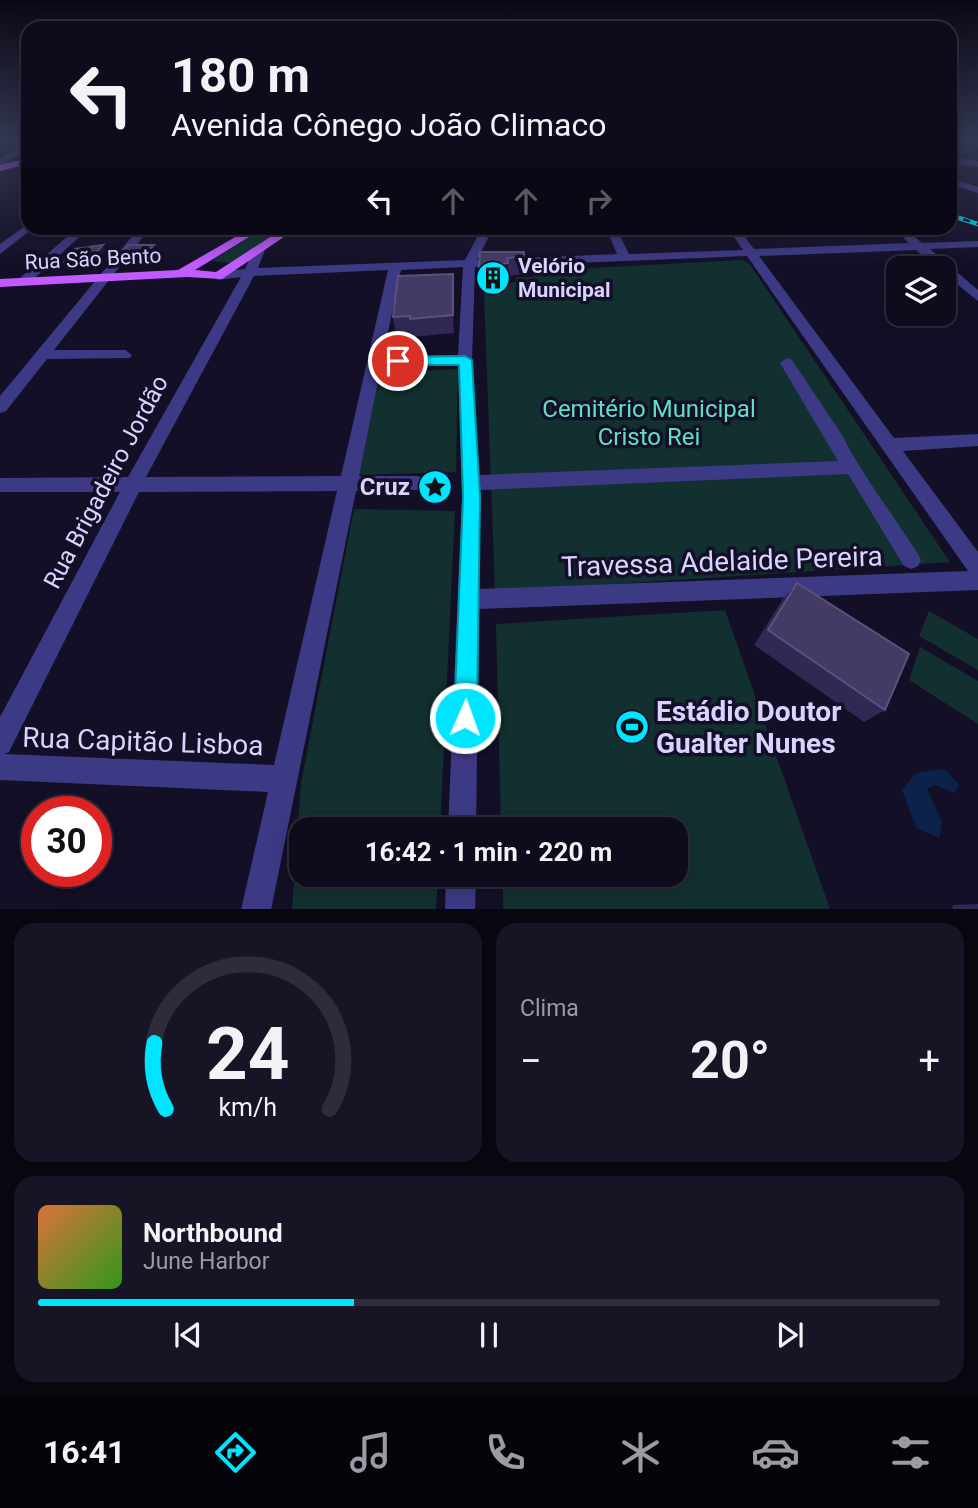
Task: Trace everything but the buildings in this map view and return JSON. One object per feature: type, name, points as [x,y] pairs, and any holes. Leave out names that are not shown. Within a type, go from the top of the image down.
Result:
[{"type":"main road","points":[[184,274],[247,235]]},
{"type":"main road","points":[[218,276],[280,235]]},
{"type":"main road","name":"Rua São Bento","points":[[184,274],[229,267]]},
{"type":"main road","name":"Rua São Bento","points":[[0,283],[184,274],[218,276]]},
{"type":"street","points":[[957,183],[978,190]]},
{"type":"street","points":[[0,250],[21,233]]},
{"type":"street","points":[[24,281],[75,235]]},
{"type":"street","points":[[0,407],[138,235]]},
{"type":"street","points":[[462,817],[471,483],[465,360],[469,264],[484,235]]},
{"type":"street","points":[[614,235],[625,258]]},
{"type":"street","points":[[738,235],[892,445],[978,568]]},
{"type":"street","points":[[906,235],[978,297]]},
{"type":"street","name":"Rua São Bento","points":[[218,276],[250,272],[978,244]]},
{"type":"street","name":"Rua Brigadeiro Jordão","points":[[0,743],[132,485],[250,272],[260,247]]},
{"type":"street","name":"Rua São Bento","points":[[229,267],[250,272]]},
{"type":"street","points":[[256,909],[395,267]]},
{"type":"street","points":[[42,354],[125,355]]},
{"type":"street","points":[[375,361],[465,360]]},
{"type":"street","points":[[787,363],[836,439],[834,443],[853,467],[911,560]]},
{"type":"street","points":[[892,445],[978,440]]},
{"type":"street","points":[[471,483],[853,467]]},
{"type":"street","points":[[0,485],[417,483]]},
{"type":"street","name":"Travessa Adelaide Pereira","points":[[468,599],[978,580]]},
{"type":"street","name":"Rua Capitão Lisboa","points":[[0,767],[284,779]]},
{"type":"street","points":[[460,909],[461,887]]},
{"type":"green space","points":[[254,235],[277,235],[231,263],[211,261]]},
{"type":"green space","name":"Cemitério Municipal Cristo Rei","points":[[742,260],[749,263],[950,562],[495,592],[484,293],[496,289],[496,284],[515,282],[516,277],[533,277],[533,271]]},
{"type":"green space","points":[[458,369],[456,472],[357,475],[377,373]]},
{"type":"green space","points":[[354,509],[455,511],[441,817],[299,817],[301,783]]},
{"type":"green space","name":"Estádio Doutor Gualter Nunes","points":[[725,610],[830,909],[503,909],[503,887],[688,887],[688,817],[501,817],[496,624]]},
{"type":"green space","points":[[929,611],[978,639],[978,670],[919,636]]},
{"type":"green space","points":[[920,647],[978,681],[978,724],[909,680]]},
{"type":"green space","points":[[294,887],[437,887],[436,909],[292,909]]},
{"type":"water","points":[[938,769],[947,771],[959,785],[954,793],[935,785],[927,789],[942,822],[939,838],[916,828],[902,790],[916,773]]},
{"type":"railway","points":[[957,217],[978,224]]},
{"type":"place","name":"Velório Municipal","points":[[493,278]]},
{"type":"place","name":"Cruz","points":[[435,487]]},
{"type":"place","name":"Estádio Doutor Gualter Nunes","points":[[632,727]]},
{"type":"route","points":[[398,361],[465,360],[471,497],[465,718]]}]
